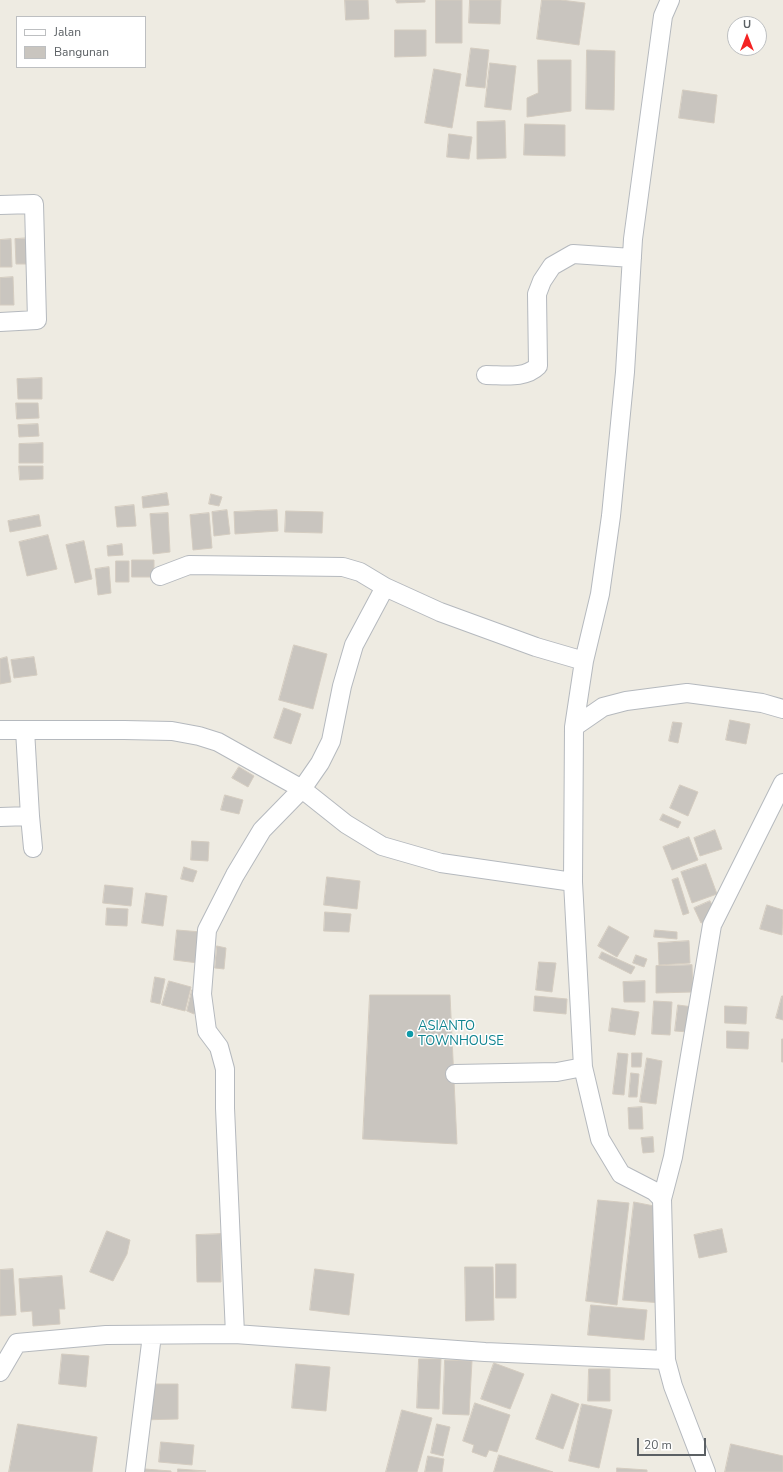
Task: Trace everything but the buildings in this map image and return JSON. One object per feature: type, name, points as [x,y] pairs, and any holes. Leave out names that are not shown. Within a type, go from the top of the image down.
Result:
[{"type":"street","points":[[662,1198],[654,1191],[622,1174],[614,1163],[600,1139],[583,1067],[573,882],[574,726],[584,661],[600,594],[611,516],[624,372],[632,258],[663,16],[670,0]]},
{"type":"street","points":[[0,206],[34,204],[37,320],[0,322]]},
{"type":"street","points":[[486,375],[519,375],[532,372],[538,366],[537,294],[542,281],[552,266],[573,254],[632,258]]},
{"type":"street","points":[[160,576],[189,565],[343,566],[360,572],[385,587],[440,612],[504,634],[536,647],[584,661]]},
{"type":"street","points":[[235,1334],[225,1108],[225,1068],[219,1047],[207,1031],[202,994],[207,930],[235,875],[262,830],[302,789],[320,763],[331,740],[342,686],[354,645],[385,587]]},
{"type":"street","points":[[574,726],[603,707],[626,701],[688,693],[762,703],[783,709]]},
{"type":"street","points":[[0,730],[165,731],[198,736],[218,742],[302,789],[346,824],[382,846],[441,863],[573,882]]},
{"type":"street","points":[[25,730],[33,848]]},
{"type":"street","points":[[706,1472],[673,1386],[666,1360],[662,1198],[673,1157],[712,925],[783,783]]},
{"type":"street","points":[[0,817],[30,816]]},
{"type":"street","points":[[455,1074],[557,1072],[583,1067]]},
{"type":"street","points":[[0,1372],[17,1343],[106,1335],[235,1334],[485,1352],[666,1360]]},
{"type":"street","points":[[135,1472],[152,1335]]},
{"type":"place","name":"ASIANTO TOWNHOUSE","points":[[410,1034]]}]
